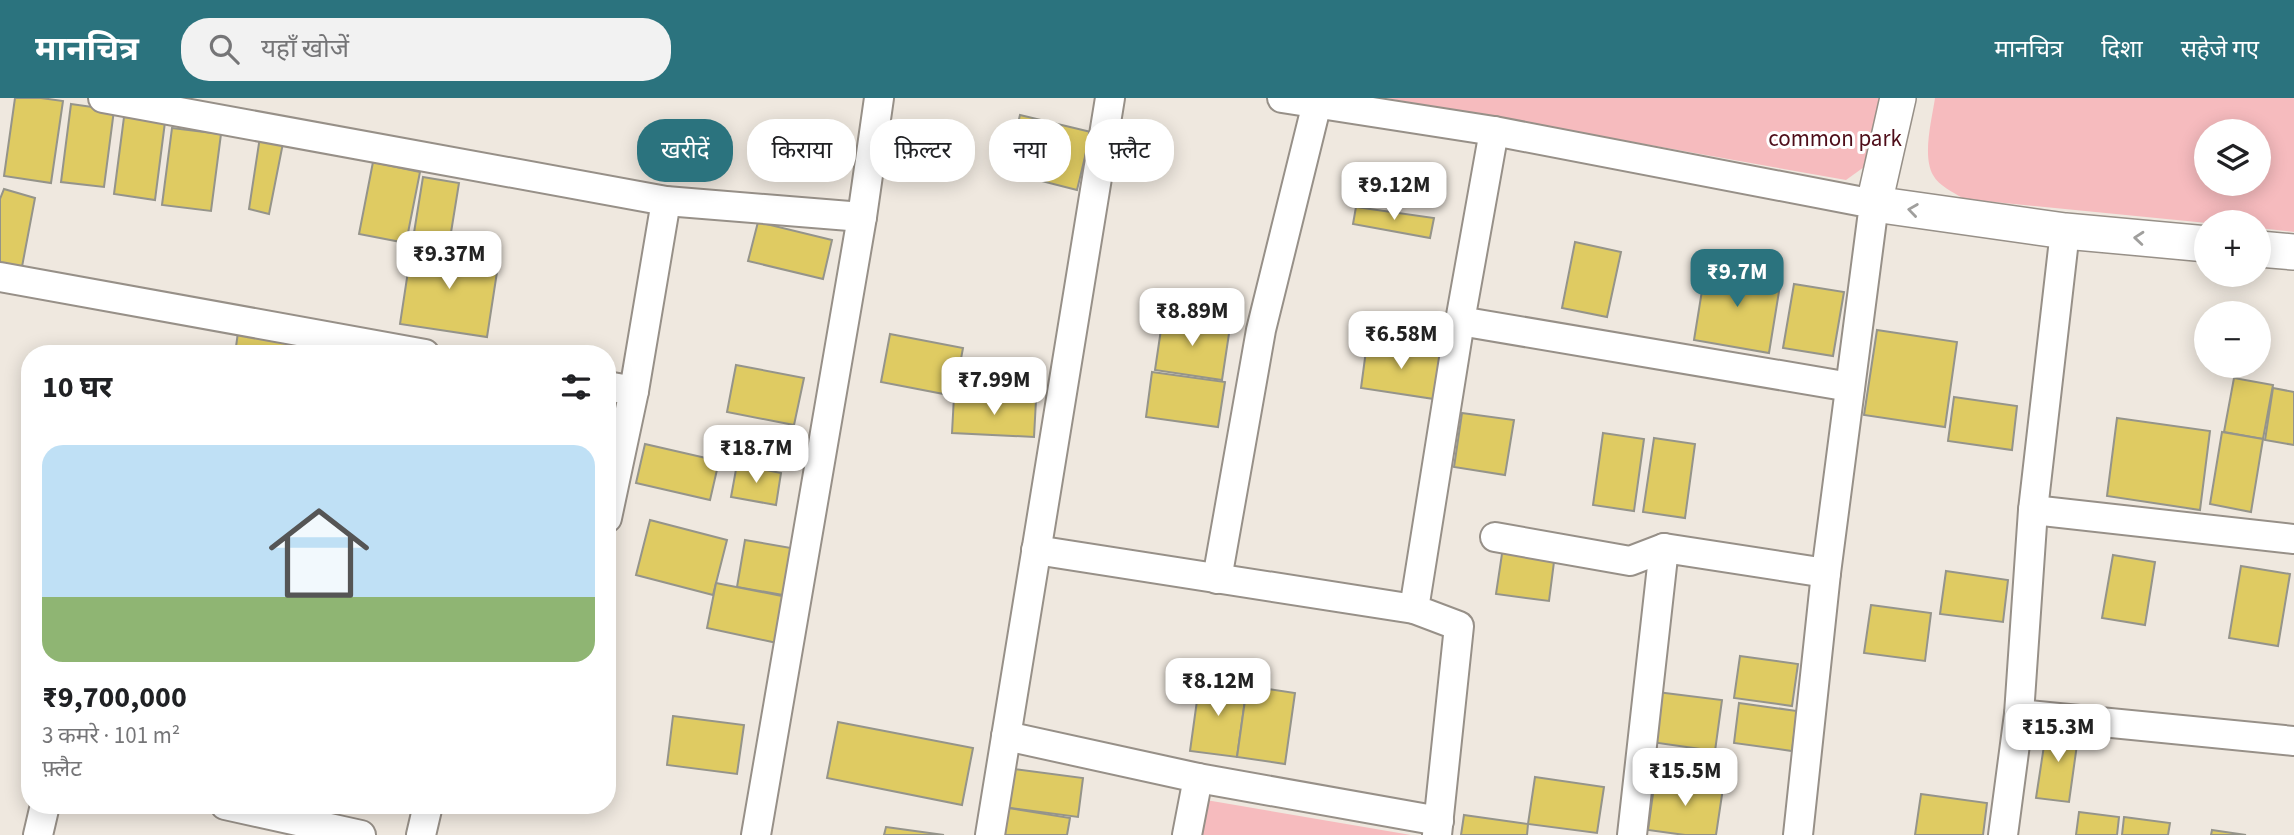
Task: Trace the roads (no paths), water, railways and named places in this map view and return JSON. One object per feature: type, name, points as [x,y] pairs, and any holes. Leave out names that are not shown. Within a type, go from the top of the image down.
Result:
[{"type":"street","points":[[103,98],[666,201],[862,218]]},
{"type":"street","points":[[756,835],[862,218],[879,98]]},
{"type":"street","points":[[990,835],[1110,98]]},
{"type":"street","points":[[1282,98],[1494,131],[1874,204],[2065,230],[2194,243]]},
{"type":"street","points":[[1798,835],[1826,573],[1874,204],[1898,98]]},
{"type":"street","points":[[1217,579],[1261,330],[1317,103]]},
{"type":"street","points":[[1414,609],[1460,321],[1494,131]]},
{"type":"street","points":[[616,434],[621,388],[666,201]]},
{"type":"street","points":[[2003,835],[2019,713],[2034,510],[2065,230]]},
{"type":"street","points":[[2271,250],[2294,253]]},
{"type":"street","points":[[0,277],[375,345]]},
{"type":"street","points":[[1460,321],[1850,387]]},
{"type":"street","points":[[2034,510],[2294,539]]},
{"type":"street","points":[[1495,537],[1630,561],[1664,548],[1826,573]]},
{"type":"street","points":[[1632,835],[1664,548]]},
{"type":"street","points":[[1006,736],[1438,828],[1459,626],[1414,609],[1036,550]]},
{"type":"street","points":[[2019,713],[2294,741]]},
{"type":"street","points":[[1187,835],[1198,778]]},
{"type":"street","points":[[38,835],[43,814]]},
{"type":"street","points":[[266,814],[361,835]]},
{"type":"street","points":[[421,835],[426,814]]},
{"type":"park label","name":"common park","points":[[1835,138]]}]
